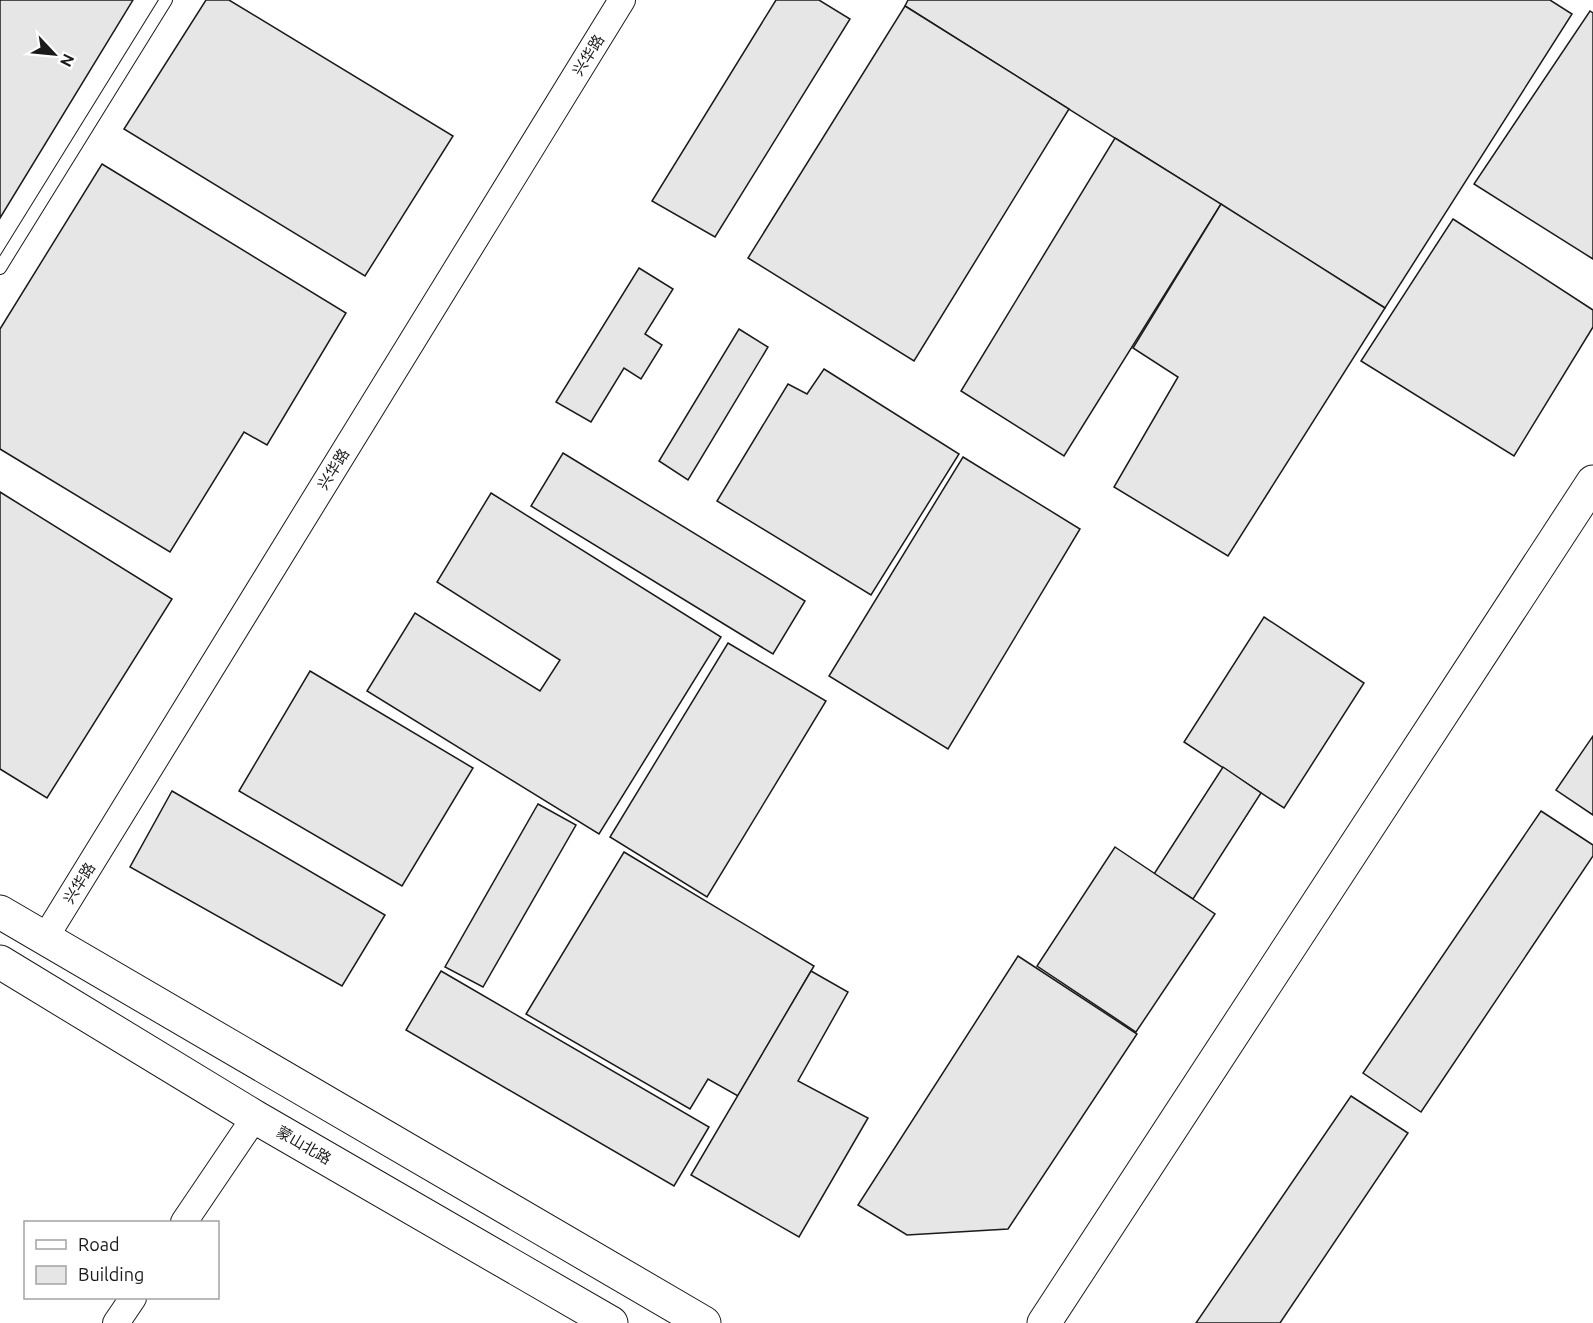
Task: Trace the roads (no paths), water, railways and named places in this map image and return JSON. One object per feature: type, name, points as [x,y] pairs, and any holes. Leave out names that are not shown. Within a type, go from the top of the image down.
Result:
[{"type":"main road","points":[[1044,1323],[1593,482]]},
{"type":"main road","points":[[0,912],[704,1323]]},
{"type":"main road","name":"蒙山北路","points":[[0,962],[255,1117],[610,1323]]},
{"type":"street","name":"兴华路","points":[[45,938],[622,0]]},
{"type":"street","points":[[185,1221],[255,1117]]},
{"type":"street","points":[[116,1323],[133,1299]]},
{"type":"lane","points":[[0,268],[166,0]]}]
